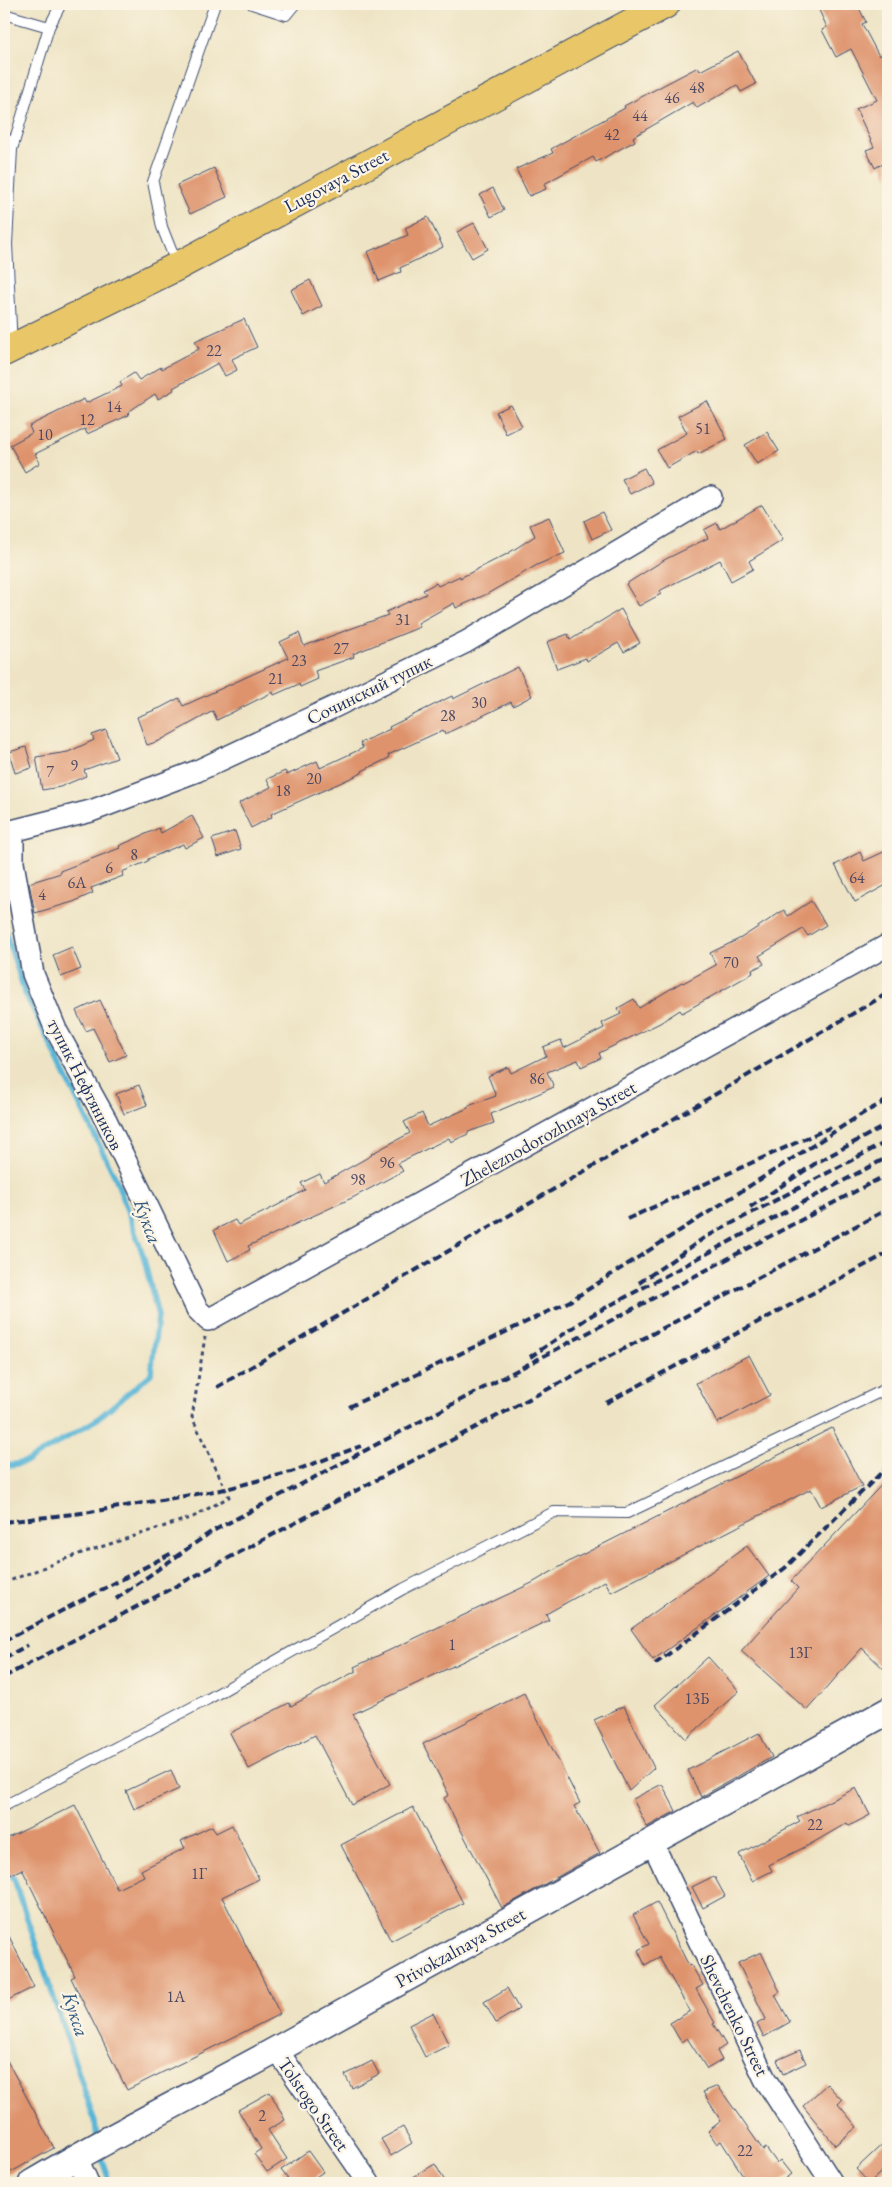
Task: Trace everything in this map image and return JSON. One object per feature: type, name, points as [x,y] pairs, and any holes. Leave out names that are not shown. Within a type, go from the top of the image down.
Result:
[{"type":"main road","name":"Lugovaya Street","points":[[8,350],[178,266],[666,4]]},
{"type":"street","name":"Сочинский тупик","points":[[8,832],[91,811],[197,771],[336,706],[466,642],[711,497]]},
{"type":"street","name":"тупик Нефтяников","points":[[8,832],[33,974],[56,1030],[106,1120],[197,1309],[208,1320]]},
{"type":"street","name":"Zheleznodorozhnaya Street","points":[[208,1320],[888,945]]},
{"type":"street","name":"Privokzalnaya Street","points":[[32,2183],[90,2149],[277,2050],[651,1840],[888,1711]]},
{"type":"street","name":"Shevchenko Street","points":[[651,1840],[765,2078],[832,2183]]},
{"type":"street","name":"Tolstogo Street","points":[[277,2050],[369,2183]]},
{"type":"street","points":[[88,2183],[90,2149]]},
{"type":"lane","points":[[8,350],[8,244],[12,149],[50,27],[61,4]]},
{"type":"lane","points":[[178,266],[162,226],[153,182],[214,4]]},
{"type":"lane","points":[[252,4],[286,16],[295,4]]},
{"type":"lane","points":[[4,14],[50,27]]},
{"type":"lane","points":[[4,135],[12,149]]},
{"type":"lane","points":[[4,1806],[208,1699],[403,1589],[554,1512],[628,1513],[888,1388]]},
{"type":"path","points":[[4,1583],[73,1556],[192,1517],[229,1497],[192,1417],[208,1320]]},
{"type":"building","points":[[816,4],[857,4],[866,22],[862,24],[879,56],[888,51],[888,178],[882,164],[875,168],[866,150],[874,147],[856,109],[877,100],[851,49],[836,57],[822,30],[827,27]]},
{"type":"building","points":[[738,51],[756,84],[741,92],[737,85],[697,108],[693,102],[633,137],[635,141],[596,162],[593,157],[544,184],[546,189],[529,196],[516,169],[553,153],[551,149],[625,108],[624,106],[698,67],[700,71]]},
{"type":"building","points":[[214,168],[227,197],[190,214],[177,185]]},
{"type":"building","points":[[493,188],[504,210],[491,217],[480,195]]},
{"type":"building","points":[[428,217],[443,247],[400,268],[401,272],[379,281],[367,252],[408,235],[405,228]]},
{"type":"building","points":[[474,223],[488,249],[472,258],[457,232]]},
{"type":"building","points":[[310,280],[322,306],[303,316],[291,290]]},
{"type":"building","points":[[244,319],[257,347],[232,359],[237,370],[225,376],[218,363],[173,388],[174,390],[158,399],[155,394],[128,412],[129,415],[87,434],[85,429],[35,454],[40,463],[25,472],[10,445],[32,433],[29,426],[84,399],[86,403],[122,386],[120,382],[134,373],[139,380],[161,367],[162,369],[199,349],[195,341]]},
{"type":"building","points":[[707,401],[727,439],[698,454],[697,451],[667,468],[657,450],[687,433],[678,416]]},
{"type":"building","points":[[511,405],[522,426],[506,434],[496,412]]},
{"type":"building","points":[[767,432],[779,451],[757,464],[745,445]]},
{"type":"building","points":[[644,468],[652,483],[630,494],[622,479]]},
{"type":"building","points":[[762,505],[783,540],[749,561],[753,569],[731,581],[720,560],[659,591],[661,594],[639,606],[626,584],[664,560],[708,538],[704,530],[717,523],[720,529]]},
{"type":"building","points":[[602,512],[611,530],[592,539],[584,521]]},
{"type":"building","points":[[549,517],[565,553],[537,565],[487,594],[456,608],[454,603],[418,623],[420,627],[353,654],[354,657],[315,671],[318,679],[300,687],[299,684],[274,695],[273,692],[217,720],[213,711],[159,741],[147,745],[137,717],[179,698],[183,706],[288,658],[280,642],[299,633],[304,646],[388,615],[386,612],[426,594],[423,590],[436,583],[438,586],[460,576],[460,578],[507,554],[535,536],[530,525]]},
{"type":"building","points":[[621,609],[640,643],[624,652],[618,643],[587,661],[586,658],[557,669],[547,642],[568,634],[570,640]]},
{"type":"building","points":[[518,667],[532,696],[513,706],[511,702],[445,734],[443,730],[388,755],[389,758],[362,771],[362,773],[271,814],[272,817],[251,828],[239,803],[271,787],[267,779],[285,771],[287,775],[317,761],[320,768],[363,748],[360,743],[390,729],[389,727],[452,696],[453,699]]},
{"type":"building","points":[[106,730],[117,758],[84,770],[86,776],[60,787],[42,790],[36,757],[68,752],[94,740],[92,735]]},
{"type":"building","points":[[26,747],[32,768],[15,773],[9,752]]},
{"type":"building","points":[[192,816],[204,838],[185,848],[183,844],[148,859],[148,861],[122,872],[123,876],[91,888],[93,893],[73,902],[35,913],[29,883],[61,873],[60,871],[120,848],[119,846],[159,828],[161,833]]},
{"type":"building","points":[[235,831],[241,849],[218,857],[212,839]]},
{"type":"building","points":[[888,850],[888,884],[855,902],[835,865],[860,852],[864,861]]},
{"type":"building","points":[[811,901],[826,925],[808,936],[803,929],[759,956],[764,964],[752,970],[753,973],[682,1013],[680,1010],[660,1023],[599,1053],[601,1058],[581,1067],[578,1060],[547,1072],[554,1087],[491,1114],[494,1123],[468,1132],[468,1134],[451,1142],[449,1138],[398,1163],[403,1171],[354,1197],[248,1246],[250,1250],[228,1261],[214,1230],[235,1220],[238,1225],[305,1190],[301,1183],[320,1174],[324,1182],[372,1155],[410,1133],[404,1122],[422,1113],[428,1126],[468,1108],[468,1106],[496,1096],[488,1076],[508,1067],[511,1073],[546,1056],[543,1047],[561,1040],[564,1048],[604,1028],[602,1023],[621,1014],[618,1008],[634,999],[639,1008],[682,982],[716,965],[710,953],[741,938],[784,910],[788,916]]},
{"type":"building","points":[[72,947],[81,969],[61,977],[53,955]]},
{"type":"building","points":[[100,1000],[126,1055],[110,1062],[93,1028],[86,1031],[76,1011]]},
{"type":"building","points":[[139,1085],[147,1105],[124,1114],[116,1094]]},
{"type":"building","points":[[749,1355],[770,1395],[717,1423],[696,1383]]},
{"type":"building","points":[[832,1428],[862,1486],[821,1507],[811,1489],[611,1592],[605,1581],[546,1614],[549,1620],[353,1714],[390,1784],[352,1805],[315,1735],[249,1769],[230,1733],[289,1703],[291,1706],[356,1671],[354,1667],[532,1583],[572,1560]]},
{"type":"building","points":[[888,1478],[888,1673],[862,1648],[807,1710],[741,1651],[798,1588],[791,1581]]},
{"type":"building","points":[[747,1546],[769,1576],[653,1660],[631,1629]]},
{"type":"building","points":[[708,1657],[739,1691],[686,1739],[655,1705]]},
{"type":"building","points":[[524,1693],[580,1803],[574,1806],[600,1853],[502,1908],[444,1798],[449,1795],[423,1744]]},
{"type":"building","points":[[624,1706],[654,1768],[629,1791],[594,1720]]},
{"type":"building","points":[[759,1733],[772,1757],[701,1797],[688,1770]]},
{"type":"building","points":[[171,1770],[179,1789],[134,1809],[126,1791]]},
{"type":"building","points":[[662,1784],[676,1811],[647,1827],[633,1799]]},
{"type":"building","points":[[856,1788],[870,1815],[849,1826],[847,1823],[769,1865],[772,1871],[752,1881],[739,1854],[800,1821],[797,1817]]},
{"type":"building","points":[[75,1805],[117,1889],[144,1876],[141,1870],[185,1848],[181,1841],[212,1826],[216,1833],[232,1825],[259,1879],[222,1897],[280,2014],[127,2090],[71,1978],[75,1976],[22,1869],[4,1878],[4,1840]]},
{"type":"building","points":[[413,1807],[463,1903],[391,1941],[341,1845]]},
{"type":"building","points":[[714,1876],[725,1896],[703,1908],[692,1887]]},
{"type":"building","points":[[657,1902],[689,1966],[691,1965],[703,1985],[696,1989],[715,2023],[713,2024],[726,2045],[717,2051],[722,2060],[707,2069],[687,2038],[681,2042],[670,2023],[690,2011],[659,1957],[645,1965],[638,1950],[649,1944],[633,1915]]},
{"type":"building","points":[[4,1926],[34,1987],[4,2002]]},
{"type":"building","points":[[761,1952],[780,1992],[775,1995],[790,2022],[764,2037],[757,2024],[766,2019],[738,1963]]},
{"type":"building","points":[[507,1988],[519,2009],[496,2023],[484,2002]]},
{"type":"building","points":[[433,2013],[449,2045],[425,2057],[409,2025]]},
{"type":"building","points":[[800,2050],[806,2063],[783,2074],[777,2060]]},
{"type":"building","points":[[4,2055],[54,2148],[4,2176]]},
{"type":"building","points":[[372,2061],[379,2074],[352,2088],[345,2075]]},
{"type":"building","points":[[827,2084],[842,2100],[838,2104],[857,2127],[835,2145],[803,2106]]},
{"type":"building","points":[[718,2086],[763,2150],[766,2148],[777,2163],[780,2160],[791,2174],[779,2183],[748,2183],[721,2141],[717,2144],[708,2131],[721,2121],[703,2092]]},
{"type":"building","points":[[270,2092],[285,2120],[268,2130],[287,2159],[267,2172],[254,2154],[261,2149],[238,2110]]},
{"type":"building","points":[[403,2127],[412,2143],[391,2156],[381,2139]]},
{"type":"building","points":[[888,2139],[888,2166],[869,2183],[856,2169]]},
{"type":"building","points":[[308,2151],[323,2172],[307,2183],[291,2183],[281,2170]]},
{"type":"building","points":[[435,2164],[446,2183],[403,2183]]},
{"type":"waterway","name":"Кукса","points":[[4,927],[25,993],[116,1179],[143,1255],[158,1316],[151,1374],[96,1420],[28,1461],[4,1467]]},
{"type":"waterway","name":"Кукса","points":[[4,1858],[14,1879],[95,2122],[97,2138]]},
{"type":"waterway","name":"Кукса","points":[[99,2152],[110,2183]]},
{"type":"railway","points":[[217,1387],[888,993]]},
{"type":"railway","points":[[349,1407],[570,1301],[865,1112],[888,1100]]},
{"type":"railway","points":[[750,1207],[816,1163],[888,1124]]},
{"type":"railway","points":[[627,1219],[831,1127]]},
{"type":"railway","points":[[639,1283],[704,1238],[888,1141]]},
{"type":"railway","points":[[530,1357],[592,1315],[888,1157]]},
{"type":"railway","points":[[116,1599],[211,1532],[888,1174]]},
{"type":"railway","points":[[4,1677],[888,1209]]},
{"type":"railway","points":[[606,1403],[888,1253]]},
{"type":"railway","points":[[4,1522],[90,1512],[226,1489],[291,1472],[361,1446]]},
{"type":"railway","points":[[655,1664],[785,1568],[888,1466]]},
{"type":"railway","points":[[4,1641],[172,1553]]},
{"type":"railway","points":[[4,1658],[28,1645]]}]
